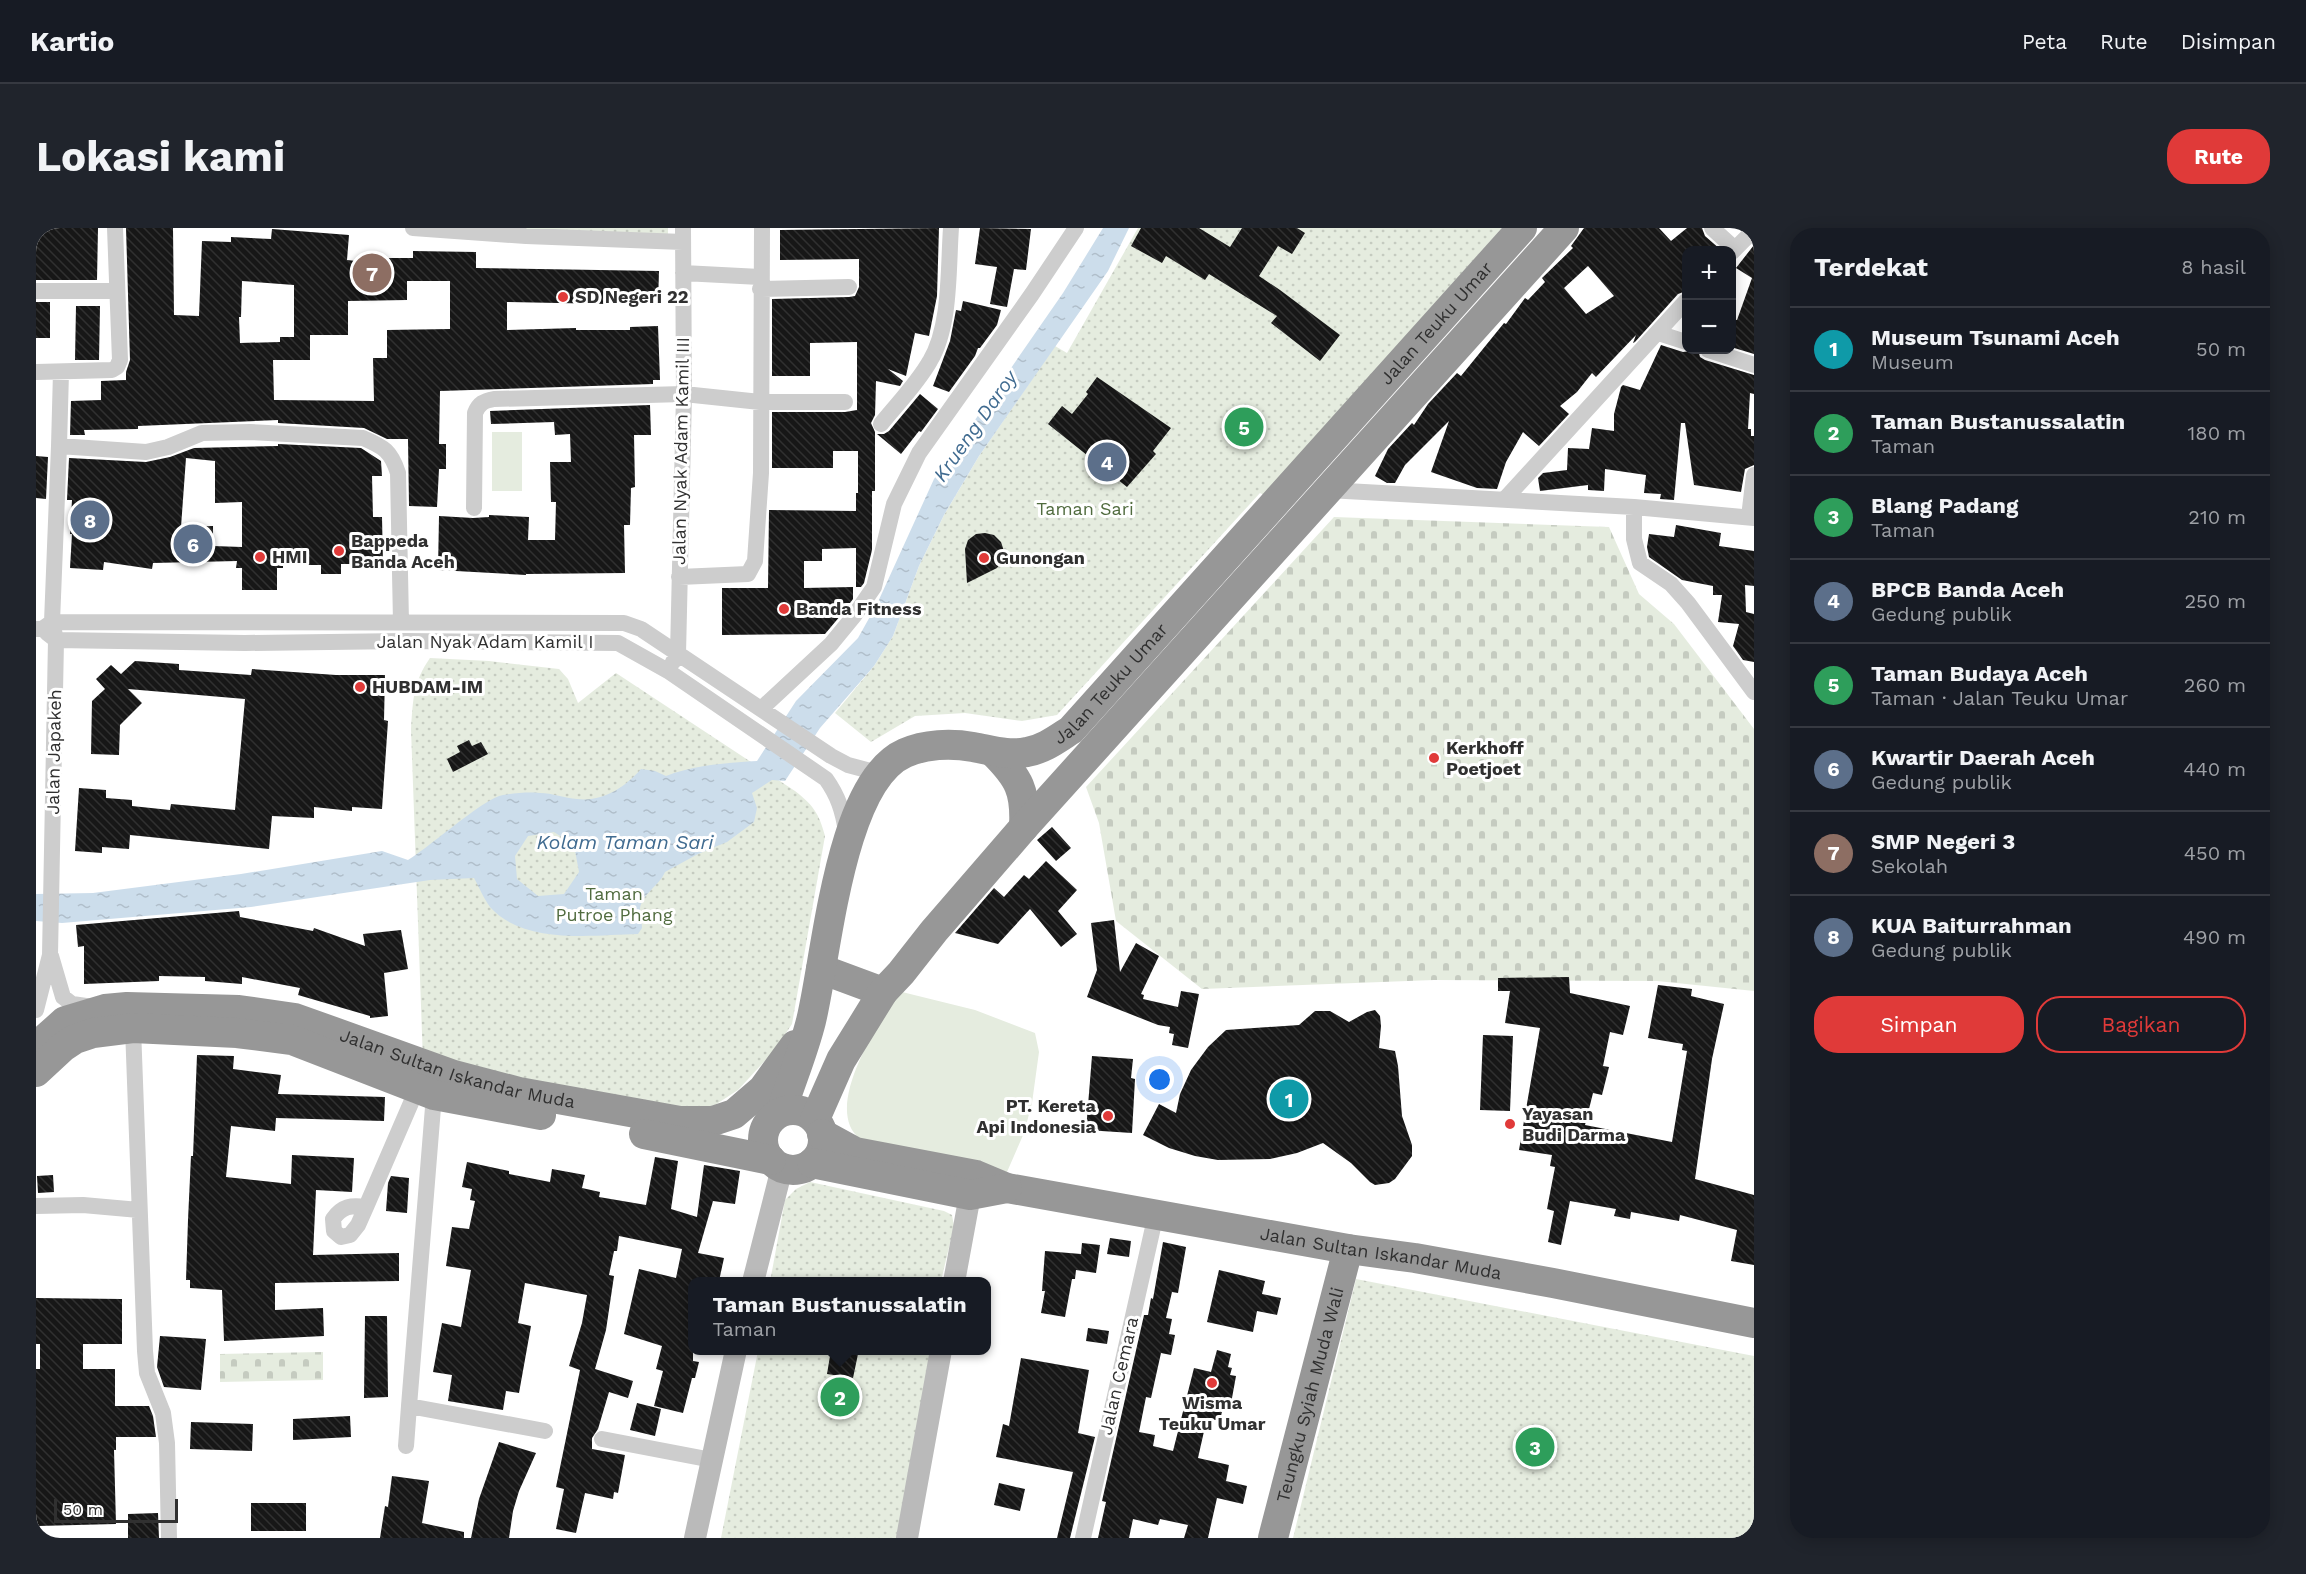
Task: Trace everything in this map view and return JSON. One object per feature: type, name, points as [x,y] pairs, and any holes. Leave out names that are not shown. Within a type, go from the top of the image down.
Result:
[{"type":"highway","name":"Jalan Teuku Umar","points":[[784,1103],[811,1022],[847,839],[878,773],[899,756],[921,748],[947,745],[972,747],[994,753],[1024,753],[1041,749],[1071,730],[1522,228]]},
{"type":"highway","name":"Jalan Teuku Umar","points":[[818,1126],[841,1060],[883,992],[1024,827],[1564,228]]},
{"type":"highway","points":[[994,753],[1009,768],[1020,787],[1025,803],[1024,827]]},
{"type":"highway","points":[[821,969],[883,992]]},
{"type":"highway","name":"Jalan Sultan Iskandar Muda","points":[[84,1025],[127,1007],[239,1010],[295,1018],[453,1075],[519,1092],[680,1121],[713,1121],[734,1114],[763,1089],[811,1022]]},
{"type":"highway","points":[[36,1047],[84,1025]]},
{"type":"highway","points":[[36,1072],[84,1025]]},
{"type":"highway","name":"Jalan Sultan Iskandar Muda","points":[[84,1025],[237,1033],[292,1040],[425,1092],[776,1164]]},
{"type":"highway","points":[[798,1110],[818,1126],[820,1152],[813,1163],[800,1169],[776,1164],[765,1150],[763,1139],[765,1128],[780,1112],[798,1110]]},
{"type":"highway","name":"Jalan Sultan Iskandar Muda","points":[[818,1126],[855,1152],[973,1185]]},
{"type":"highway","name":"Jalan Sultan Iskandar Muda","points":[[813,1163],[1007,1188],[1348,1249],[1415,1258],[1754,1323]]},
{"type":"highway","name":"Teungku Syiah Muda Wali","points":[[1273,1538],[1348,1249]]},
{"type":"street","points":[[36,372],[112,370],[117,367],[120,360],[114,228]]},
{"type":"street","points":[[413,228],[526,236],[683,235]]},
{"type":"street","points":[[679,577],[738,576],[748,574],[754,567],[760,473],[762,228]]},
{"type":"street","points":[[881,424],[930,362],[939,339],[945,313],[951,228]]},
{"type":"street","points":[[767,713],[831,644],[874,587],[894,504],[920,453],[1076,228]]},
{"type":"street","points":[[1712,228],[1729,246]]},
{"type":"street","points":[[1736,247],[1754,230]]},
{"type":"street","name":"Jalan Nyak Adam Kamil III","points":[[668,671],[678,654],[684,394],[683,235]]},
{"type":"street","points":[[683,273],[760,283],[849,287]]},
{"type":"street","points":[[36,291],[117,291]]},
{"type":"street","points":[[1504,500],[1682,306]]},
{"type":"street","points":[[1658,333],[1682,341]]},
{"type":"street","points":[[1720,354],[1754,365]]},
{"type":"street","name":"Jalan Japakeh","points":[[50,955],[56,640],[44,626],[59,446],[61,372]]},
{"type":"street","points":[[474,508],[475,413],[478,405],[484,401],[684,394],[760,402],[845,402]]},
{"type":"street","points":[[59,446],[146,452],[168,447],[202,433],[238,432],[363,438],[380,445],[392,456],[398,472],[401,622]]},
{"type":"street","points":[[1328,490],[1634,507],[1751,517],[1754,475]]},
{"type":"street","points":[[1634,507],[1634,539],[1640,563],[1671,584],[1688,603],[1754,692]]},
{"type":"street","name":"Jalan Nyak Adam Kamil I","points":[[44,626],[401,622],[624,623],[640,629],[819,748],[848,765],[878,773]]},
{"type":"street","name":"Jalan Nyak Adam Kamil I","points":[[56,640],[245,643],[404,641],[618,643],[668,671],[826,779],[836,793],[843,810],[847,839]]},
{"type":"street","points":[[36,1010],[50,955]]},
{"type":"street","points":[[50,955],[63,997],[72,1004],[84,1025]]},
{"type":"street","points":[[134,1028],[145,1351],[147,1373],[163,1413],[167,1443],[169,1538]]},
{"type":"street","points":[[366,1207],[425,1092]]},
{"type":"street","points":[[406,1446],[425,1092]]},
{"type":"street","points":[[754,1277],[776,1164]]},
{"type":"street","points":[[955,1277],[973,1185]]},
{"type":"street","points":[[36,1206],[83,1205],[139,1210]]},
{"type":"street","name":"Jalan Cemara","points":[[1083,1538],[1156,1214]]},
{"type":"street","points":[[695,1538],[735,1355]]},
{"type":"street","points":[[907,1538],[940,1355]]},
{"type":"street","points":[[409,1406],[544,1431]]},
{"type":"street","points":[[602,1439],[712,1460]]},
{"type":"green space","points":[[480,228],[668,228],[668,236]]},
{"type":"green space","name":"Taman Sari","points":[[1138,228],[1502,228],[1264,495],[1260,493],[1057,715],[1022,721],[965,713],[915,716],[871,742],[835,713],[874,666],[893,636],[919,566],[944,515],[979,456],[1055,346],[1067,353]]},
{"type":"green space","points":[[492,432],[522,432],[522,491],[492,491]]},
{"type":"green space","name":"Kerkhoff Poetjoet","points":[[1334,517],[1609,527],[1639,594],[1674,624],[1754,729],[1754,991],[1657,981],[1434,980],[1202,989],[1116,921],[1099,823],[1086,787]]},
{"type":"green space","name":"Taman Putroe Phang","points":[[430,658],[489,661],[559,669],[568,679],[578,703],[616,673],[795,791],[814,810],[825,836],[792,1024],[774,1051],[738,1090],[715,1105],[678,1114],[423,1061],[411,729],[417,683]]},
{"type":"green space","points":[[898,991],[975,1010],[1035,1033],[1039,1052],[1032,1103],[1024,1133],[1007,1172],[876,1148],[860,1139],[850,1125],[847,1107],[850,1087],[868,1043]]},
{"type":"green space","points":[[810,1182],[944,1211],[952,1215],[954,1226],[942,1277],[771,1277],[785,1200],[796,1189]]},
{"type":"green space","points":[[1356,1279],[1754,1356],[1754,1538],[1293,1538]]},
{"type":"green space","points":[[323,1352],[323,1380],[220,1382],[220,1354]]},
{"type":"green space","points":[[757,1355],[939,1355],[902,1538],[721,1538]]},
{"type":"water","points":[[1103,228],[1129,228],[1108,271],[979,456],[944,515],[919,566],[893,636],[874,666],[820,728],[785,781],[772,780],[752,793],[757,808],[754,822],[727,842],[698,854],[665,872],[642,903],[640,908],[642,928],[638,934],[559,935],[540,933],[521,927],[504,919],[490,907],[474,878],[430,880],[251,907],[62,923],[36,921],[36,894],[93,893],[241,874],[382,851],[408,860],[470,813],[503,795],[536,793],[577,799],[596,798],[620,788],[641,769],[655,771],[666,776],[699,767],[757,761],[796,701],[858,638],[877,604],[934,479],[1063,293]],"holes":[[[554,832],[574,845],[579,872],[564,894],[538,896],[517,879],[515,856],[528,836]]]},
{"type":"building","points":[[36,228],[98,228],[97,280],[36,280]]},
{"type":"building","points":[[126,228],[173,228],[174,315],[199,316],[202,241],[231,242],[231,237],[271,239],[272,229],[349,235],[347,260],[375,263],[375,258],[413,258],[413,251],[476,252],[476,268],[659,271],[658,305],[507,302],[507,330],[576,328],[576,330],[630,330],[630,327],[658,326],[660,380],[653,380],[653,384],[440,391],[439,444],[446,444],[446,469],[439,469],[437,507],[409,506],[408,439],[387,439],[364,428],[278,423],[278,420],[138,426],[138,429],[84,430],[85,435],[70,435],[71,401],[101,400],[101,381],[126,380],[130,360]],"holes":[[[242,281],[294,285],[294,337],[280,337],[280,342],[240,343],[239,317],[241,317]],[[407,281],[450,281],[450,329],[387,330],[387,358],[373,358],[374,401],[274,400],[273,360],[310,360],[310,335],[348,335],[348,301],[407,300]]]},
{"type":"building","points":[[939,228],[937,296],[929,336],[915,333],[906,376],[888,369],[903,381],[900,386],[876,381],[875,415],[871,423],[875,432],[872,550],[864,583],[861,587],[856,587],[856,548],[822,549],[822,561],[804,561],[804,588],[853,587],[853,599],[850,603],[846,603],[846,609],[825,634],[722,635],[722,588],[768,588],[769,510],[856,511],[858,451],[833,451],[833,468],[772,468],[772,412],[857,410],[857,342],[810,343],[810,376],[772,376],[772,299],[849,297],[855,296],[859,287],[859,259],[780,260],[780,230]]},
{"type":"building","points":[[980,228],[1031,229],[1026,270],[1014,269],[1007,307],[990,304],[997,267],[975,264]]},
{"type":"building","points":[[1141,228],[1199,228],[1230,247],[1242,228],[1297,228],[1305,233],[1292,254],[1278,246],[1259,276],[1340,335],[1320,361],[1271,323],[1277,316],[1209,274],[1205,280],[1166,256],[1162,263],[1131,246]]},
{"type":"building","points":[[1584,228],[1659,228],[1671,241],[1687,228],[1702,228],[1705,236],[1716,246],[1682,246],[1682,292],[1678,294],[1635,342],[1633,343],[1636,335],[1596,377],[1592,373],[1577,392],[1560,406],[1569,414],[1539,446],[1523,432],[1506,462],[1497,489],[1477,488],[1431,472],[1449,421],[1405,465],[1395,483],[1387,483],[1375,476],[1388,449],[1412,423],[1414,425],[1428,404],[1457,373],[1461,376],[1504,323],[1506,324],[1525,298],[1528,300],[1545,282],[1542,278],[1573,248],[1571,246]],"holes":[[[1588,266],[1614,296],[1586,314],[1564,288]]]},
{"type":"building","points":[[1754,245],[1754,354],[1736,349],[1736,320],[1752,278],[1736,268]]},
{"type":"building","points":[[963,301],[1001,310],[997,325],[978,348],[975,356],[949,392],[933,386],[950,341],[956,310],[961,311]]},
{"type":"building","points":[[36,302],[50,302],[50,338],[36,338]]},
{"type":"building","points":[[76,306],[100,306],[99,360],[75,360]]},
{"type":"building","points":[[1661,345],[1682,352],[1682,354],[1699,354],[1705,360],[1754,375],[1754,394],[1750,393],[1748,429],[1751,429],[1751,436],[1754,436],[1754,465],[1745,469],[1741,492],[1694,485],[1685,423],[1681,423],[1674,500],[1660,499],[1661,494],[1644,493],[1646,475],[1605,469],[1604,491],[1588,490],[1588,485],[1540,491],[1538,478],[1543,473],[1567,470],[1568,448],[1589,449],[1592,428],[1614,431],[1614,414],[1621,387],[1623,385],[1640,390]]},
{"type":"building","points":[[1097,377],[1171,428],[1153,451],[1156,454],[1127,487],[1048,424],[1062,406],[1072,414],[1088,394],[1086,392]]},
{"type":"building","points":[[920,394],[938,409],[901,454],[877,434],[889,431]]},
{"type":"building","points":[[650,405],[651,435],[634,435],[635,487],[631,488],[630,525],[624,525],[625,573],[526,575],[438,570],[439,516],[529,517],[528,540],[555,540],[556,502],[551,502],[550,462],[571,462],[570,434],[555,435],[554,422],[491,424],[490,411]]},
{"type":"building","points":[[278,444],[361,448],[381,461],[382,476],[372,476],[373,517],[382,517],[383,564],[341,564],[341,574],[321,574],[321,565],[283,565],[283,568],[277,568],[277,590],[242,590],[242,568],[236,568],[237,561],[153,563],[152,569],[104,562],[103,570],[70,568],[72,500],[67,500],[69,458],[146,462],[170,457],[194,448],[278,446]],"holes":[[[186,458],[215,461],[215,503],[242,502],[242,547],[213,546],[213,526],[181,527]]]},
{"type":"building","points":[[36,456],[48,457],[46,499],[36,498]]},
{"type":"building","points":[[1676,525],[1721,533],[1719,546],[1754,551],[1754,586],[1745,585],[1746,612],[1754,614],[1754,662],[1743,660],[1733,646],[1739,624],[1718,622],[1722,595],[1713,595],[1713,586],[1682,580],[1649,557],[1647,547],[1649,534],[1674,537]]},
{"type":"building","points":[[976,534],[994,535],[1001,542],[1004,551],[1003,560],[997,568],[967,583],[965,549],[968,540]]},
{"type":"building","points":[[135,661],[179,664],[179,670],[251,675],[252,669],[336,675],[385,675],[384,720],[388,721],[382,809],[352,807],[352,811],[314,807],[314,818],[272,816],[269,849],[130,835],[129,849],[102,847],[102,853],[75,851],[79,788],[106,790],[106,798],[132,800],[132,806],[170,810],[171,804],[235,810],[245,699],[128,689],[142,703],[120,725],[119,755],[91,754],[92,701],[105,689],[96,679],[111,665],[121,674]]},
{"type":"building","points":[[469,740],[472,746],[481,742],[488,754],[453,772],[447,759],[460,752],[457,746]]},
{"type":"building","points":[[1052,827],[1071,848],[1056,861],[1037,840]]},
{"type":"building","points":[[1046,861],[1077,890],[1058,911],[1077,934],[1061,947],[1030,909],[998,944],[955,933],[994,888],[1004,897],[1024,875],[1029,879]]},
{"type":"building","points":[[239,911],[240,917],[313,931],[314,928],[365,946],[363,934],[401,930],[408,969],[384,973],[388,1016],[370,1018],[370,1016],[298,995],[300,988],[242,977],[242,984],[205,981],[205,977],[159,976],[159,981],[84,984],[84,946],[78,947],[76,925]]},
{"type":"building","points":[[1114,920],[1120,972],[1136,943],[1159,956],[1141,994],[1144,995],[1143,999],[1178,1007],[1181,991],[1199,994],[1188,1048],[1172,1045],[1174,1034],[1169,1033],[1170,1027],[1158,1025],[1087,997],[1097,970],[1091,923]]},
{"type":"building","points":[[1569,977],[1570,993],[1630,1006],[1623,1035],[1610,1032],[1603,1066],[1609,1067],[1602,1095],[1593,1093],[1585,1125],[1672,1142],[1687,1051],[1682,1050],[1683,1044],[1648,1038],[1658,985],[1692,989],[1691,996],[1724,1004],[1712,1059],[1695,1179],[1754,1195],[1754,1265],[1731,1261],[1737,1230],[1680,1215],[1679,1221],[1631,1212],[1630,1219],[1614,1216],[1616,1209],[1570,1201],[1561,1245],[1548,1242],[1554,1211],[1547,1209],[1555,1167],[1550,1166],[1552,1155],[1519,1150],[1540,1028],[1505,1023],[1510,991],[1498,991],[1498,978]]},
{"type":"building","points":[[1375,1010],[1380,1016],[1379,1048],[1395,1051],[1402,1116],[1412,1145],[1412,1156],[1395,1179],[1389,1183],[1375,1185],[1370,1182],[1351,1163],[1323,1143],[1297,1153],[1270,1159],[1218,1160],[1169,1148],[1143,1135],[1159,1104],[1176,1113],[1180,1094],[1191,1070],[1208,1047],[1226,1030],[1299,1025],[1315,1011],[1330,1011],[1349,1022]]},
{"type":"building","points":[[1483,1035],[1513,1036],[1510,1111],[1480,1110]]},
{"type":"building","points":[[197,1055],[234,1056],[233,1069],[281,1075],[278,1094],[385,1097],[384,1121],[276,1118],[275,1131],[231,1126],[226,1177],[291,1184],[292,1155],[354,1158],[352,1192],[316,1190],[313,1255],[399,1253],[399,1281],[275,1283],[275,1310],[323,1308],[324,1336],[224,1341],[222,1290],[190,1288],[190,1280],[186,1280]]},
{"type":"building","points":[[1092,1056],[1133,1059],[1131,1078],[1135,1079],[1132,1133],[1086,1130]]},
{"type":"building","points":[[655,1157],[678,1161],[671,1209],[697,1217],[704,1165],[740,1171],[735,1204],[713,1201],[698,1253],[724,1258],[720,1277],[688,1277],[688,1355],[693,1355],[693,1361],[699,1362],[695,1378],[692,1378],[683,1413],[654,1406],[663,1371],[656,1369],[662,1346],[624,1334],[639,1269],[676,1278],[682,1249],[619,1236],[609,1275],[614,1276],[606,1330],[595,1369],[633,1381],[628,1398],[609,1392],[598,1429],[592,1438],[592,1449],[625,1455],[618,1493],[614,1492],[613,1499],[585,1493],[576,1533],[556,1529],[564,1489],[556,1487],[580,1370],[569,1366],[582,1323],[587,1295],[525,1283],[518,1323],[531,1326],[519,1393],[506,1391],[503,1410],[448,1401],[452,1375],[433,1372],[442,1323],[461,1327],[471,1270],[446,1266],[452,1227],[469,1229],[475,1201],[470,1200],[472,1189],[462,1187],[467,1162],[509,1171],[509,1174],[550,1182],[552,1169],[585,1175],[582,1188],[600,1192],[599,1197],[646,1205]]},
{"type":"building","points":[[53,1175],[54,1192],[38,1193],[37,1176]]},
{"type":"building","points":[[391,1176],[409,1178],[407,1213],[386,1211],[388,1183]]},
{"type":"building","points":[[1110,1238],[1131,1241],[1129,1257],[1107,1254]]},
{"type":"building","points":[[1163,1242],[1186,1247],[1178,1293],[1172,1292],[1166,1318],[1172,1319],[1169,1334],[1175,1335],[1171,1355],[1161,1353],[1151,1398],[1146,1397],[1139,1432],[1155,1435],[1153,1446],[1173,1451],[1194,1368],[1211,1372],[1217,1350],[1231,1354],[1228,1367],[1232,1368],[1230,1375],[1236,1376],[1230,1409],[1223,1407],[1220,1421],[1207,1418],[1198,1458],[1229,1465],[1226,1481],[1247,1486],[1243,1504],[1217,1498],[1208,1538],[1184,1538],[1188,1525],[1160,1519],[1158,1525],[1133,1519],[1129,1538],[1098,1538],[1106,1502],[1102,1501],[1144,1315],[1148,1315],[1151,1298],[1153,1299]]},
{"type":"building","points":[[1082,1243],[1100,1245],[1096,1273],[1076,1270],[1075,1279],[1072,1279],[1065,1317],[1041,1313],[1045,1291],[1042,1291],[1045,1251],[1081,1254]]},
{"type":"building","points":[[1219,1270],[1265,1281],[1262,1294],[1281,1298],[1277,1315],[1257,1311],[1253,1332],[1207,1322]]},
{"type":"building","points":[[36,1298],[122,1299],[122,1344],[83,1344],[83,1369],[115,1369],[115,1406],[149,1406],[153,1416],[156,1437],[116,1437],[116,1450],[114,1450],[116,1524],[36,1526],[36,1369],[40,1369],[40,1344],[36,1344]]},
{"type":"building","points":[[365,1316],[387,1316],[388,1397],[364,1398]]},
{"type":"building","points":[[1088,1328],[1109,1331],[1107,1344],[1086,1341]]},
{"type":"building","points":[[160,1336],[206,1339],[201,1390],[164,1387],[157,1367]]},
{"type":"building","points":[[830,1355],[858,1355],[853,1378],[827,1374]]},
{"type":"building","points":[[1021,1358],[1089,1370],[1078,1433],[1095,1437],[1070,1538],[1057,1538],[1073,1472],[996,1457],[1003,1424],[1009,1426]]},
{"type":"building","points":[[637,1403],[661,1409],[655,1436],[630,1430]]},
{"type":"building","points":[[350,1416],[351,1437],[293,1440],[293,1419]]},
{"type":"building","points":[[191,1422],[253,1424],[252,1451],[190,1449]]},
{"type":"building","points":[[499,1442],[536,1453],[519,1491],[509,1538],[471,1538],[479,1499]]},
{"type":"building","points":[[392,1476],[429,1481],[422,1523],[464,1532],[464,1538],[380,1538],[385,1506],[388,1507]]},
{"type":"building","points":[[999,1483],[1025,1489],[1020,1511],[994,1505]]},
{"type":"building","points":[[251,1503],[306,1503],[306,1531],[251,1531]]},
{"type":"building","points":[[158,1513],[159,1538],[128,1538],[128,1514]]},
{"type":"place","name":"SMP Negeri 3","points":[[372,273]]},
{"type":"place","name":"SD Negeri 22","points":[[563,297]]},
{"type":"place","name":"Taman Budaya Aceh","points":[[1244,427]]},
{"type":"place","name":"BPCB Banda Aceh","points":[[1107,462]]},
{"type":"place","name":"KUA Baiturrahman","points":[[90,520]]},
{"type":"place","name":"Kwartir Daerah Aceh","points":[[193,544]]},
{"type":"place","name":"Bappeda Banda Aceh","points":[[339,551]]},
{"type":"place","name":"HMI","points":[[260,557]]},
{"type":"place","name":"Gunongan","points":[[984,558]]},
{"type":"place","name":"Banda Fitness","points":[[784,609]]},
{"type":"place","name":"HUBDAM-IM","points":[[360,687]]},
{"type":"place","name":"Kerkhoff Poetjoet","points":[[1434,758]]},
{"type":"place","name":"Museum Tsunami Aceh","points":[[1289,1099]]},
{"type":"place","name":"PT. Kereta Api Indonesia","points":[[1108,1116]]},
{"type":"place","name":"Yayasan Budi Darma","points":[[1510,1124]]},
{"type":"place","name":"Wisma Teuku Umar","points":[[1212,1383]]},
{"type":"place","name":"Taman Bustanussalatin","points":[[840,1397]]},
{"type":"place","name":"Blang Padang","points":[[1535,1447]]},
{"type":"water label","name":"Krueng Daroy","points":[[975,426]]},
{"type":"water label","name":"Kolam Taman Sari","points":[[625,842]]}]
